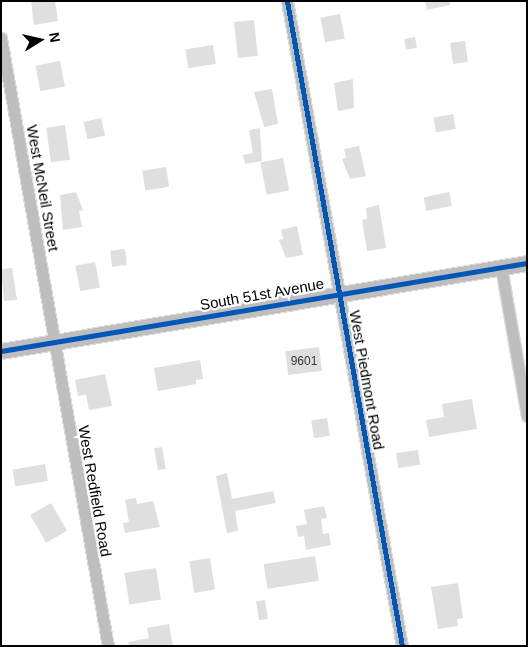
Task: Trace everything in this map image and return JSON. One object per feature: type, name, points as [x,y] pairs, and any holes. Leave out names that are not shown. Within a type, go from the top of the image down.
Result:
[{"type":"main road","name":"South 51st Avenue","points":[[1,351],[527,263]]},
{"type":"street","name":"West Piedmont Road","points":[[287,1],[402,646]]},
{"type":"street","name":"West McNeil Street","points":[[1,38],[53,342]]},
{"type":"street","points":[[501,267],[527,416]]},
{"type":"street","name":"West Redfield Road","points":[[53,342],[108,646]]},
{"type":"building","points":[[31,1],[55,1],[58,21],[34,25]]},
{"type":"building","points":[[425,1],[450,1],[450,5],[427,10]]},
{"type":"building","points":[[340,14],[345,39],[325,42],[320,18]]},
{"type":"building","points":[[254,20],[258,56],[238,58],[234,22]]},
{"type":"building","points":[[415,37],[417,48],[406,50],[404,39]]},
{"type":"building","points":[[465,41],[468,62],[453,64],[450,43]]},
{"type":"building","points":[[213,45],[216,64],[188,68],[185,49]]},
{"type":"building","points":[[60,61],[65,87],[40,91],[35,66]]},
{"type":"building","points":[[353,79],[354,108],[338,111],[334,83]]},
{"type":"building","points":[[272,89],[278,124],[264,127],[254,92]]},
{"type":"building","points":[[453,114],[456,129],[436,133],[433,118]]},
{"type":"building","points":[[101,118],[105,136],[88,140],[83,122]]},
{"type":"building","points":[[65,125],[70,160],[51,162],[46,128]]},
{"type":"building","points":[[260,128],[262,161],[245,164],[243,155],[253,153],[249,130]]},
{"type":"building","points":[[359,146],[366,176],[350,179],[342,159],[346,158],[344,149]]},
{"type":"building","points":[[283,158],[289,190],[267,195],[260,162]]},
{"type":"building","points":[[166,167],[169,187],[145,191],[142,171]]},
{"type":"building","points":[[76,192],[83,210],[79,211],[82,227],[63,230],[60,195]]},
{"type":"building","points":[[449,192],[452,206],[426,211],[424,197]]},
{"type":"building","points":[[379,205],[386,248],[367,251],[362,220],[367,219],[366,208]]},
{"type":"building","points":[[297,226],[303,255],[286,258],[279,240],[283,239],[281,230]]},
{"type":"building","points":[[125,249],[127,265],[112,267],[110,251]]},
{"type":"building","points":[[95,262],[100,288],[80,291],[75,266]]},
{"type":"building","points":[[12,268],[17,300],[4,301],[1,269]]},
{"type":"building","points":[[319,347],[322,371],[288,375],[285,351]]},
{"type":"building","points":[[200,360],[203,379],[196,380],[196,384],[158,391],[154,368]]},
{"type":"building","points":[[105,374],[112,406],[89,410],[86,395],[78,396],[75,380]]},
{"type":"building","points":[[472,399],[477,429],[429,437],[426,420],[444,417],[442,404]]},
{"type":"building","points":[[327,418],[330,436],[314,438],[311,421]]},
{"type":"building","points":[[162,447],[166,469],[158,470],[154,448]]},
{"type":"building","points":[[418,450],[420,465],[398,468],[396,453]]},
{"type":"building","points":[[45,464],[48,481],[15,486],[13,470]]},
{"type":"building","points":[[227,473],[232,499],[273,491],[276,503],[235,511],[238,531],[227,533],[216,476]]},
{"type":"building","points":[[136,498],[137,504],[153,501],[160,527],[125,533],[123,523],[129,522],[125,500]]},
{"type":"building","points":[[51,503],[67,531],[46,543],[30,515]]},
{"type":"building","points":[[324,506],[327,518],[321,519],[323,534],[329,533],[331,545],[306,550],[304,536],[298,537],[296,526],[307,524],[304,510]]},
{"type":"building","points":[[315,556],[319,581],[268,589],[264,564]]},
{"type":"building","points":[[210,558],[215,590],[194,593],[189,561]]},
{"type":"building","points":[[156,568],[161,600],[129,605],[124,573]]},
{"type":"building","points":[[458,583],[463,618],[457,619],[458,626],[438,629],[431,587]]},
{"type":"building","points":[[265,600],[268,619],[259,620],[256,601]]},
{"type":"building","points":[[169,624],[173,646],[129,646],[128,642],[149,638],[147,628]]},
{"type":"cycle path","points":[[287,1],[402,646]]},
{"type":"cycle path","points":[[1,351],[527,263]]}]
